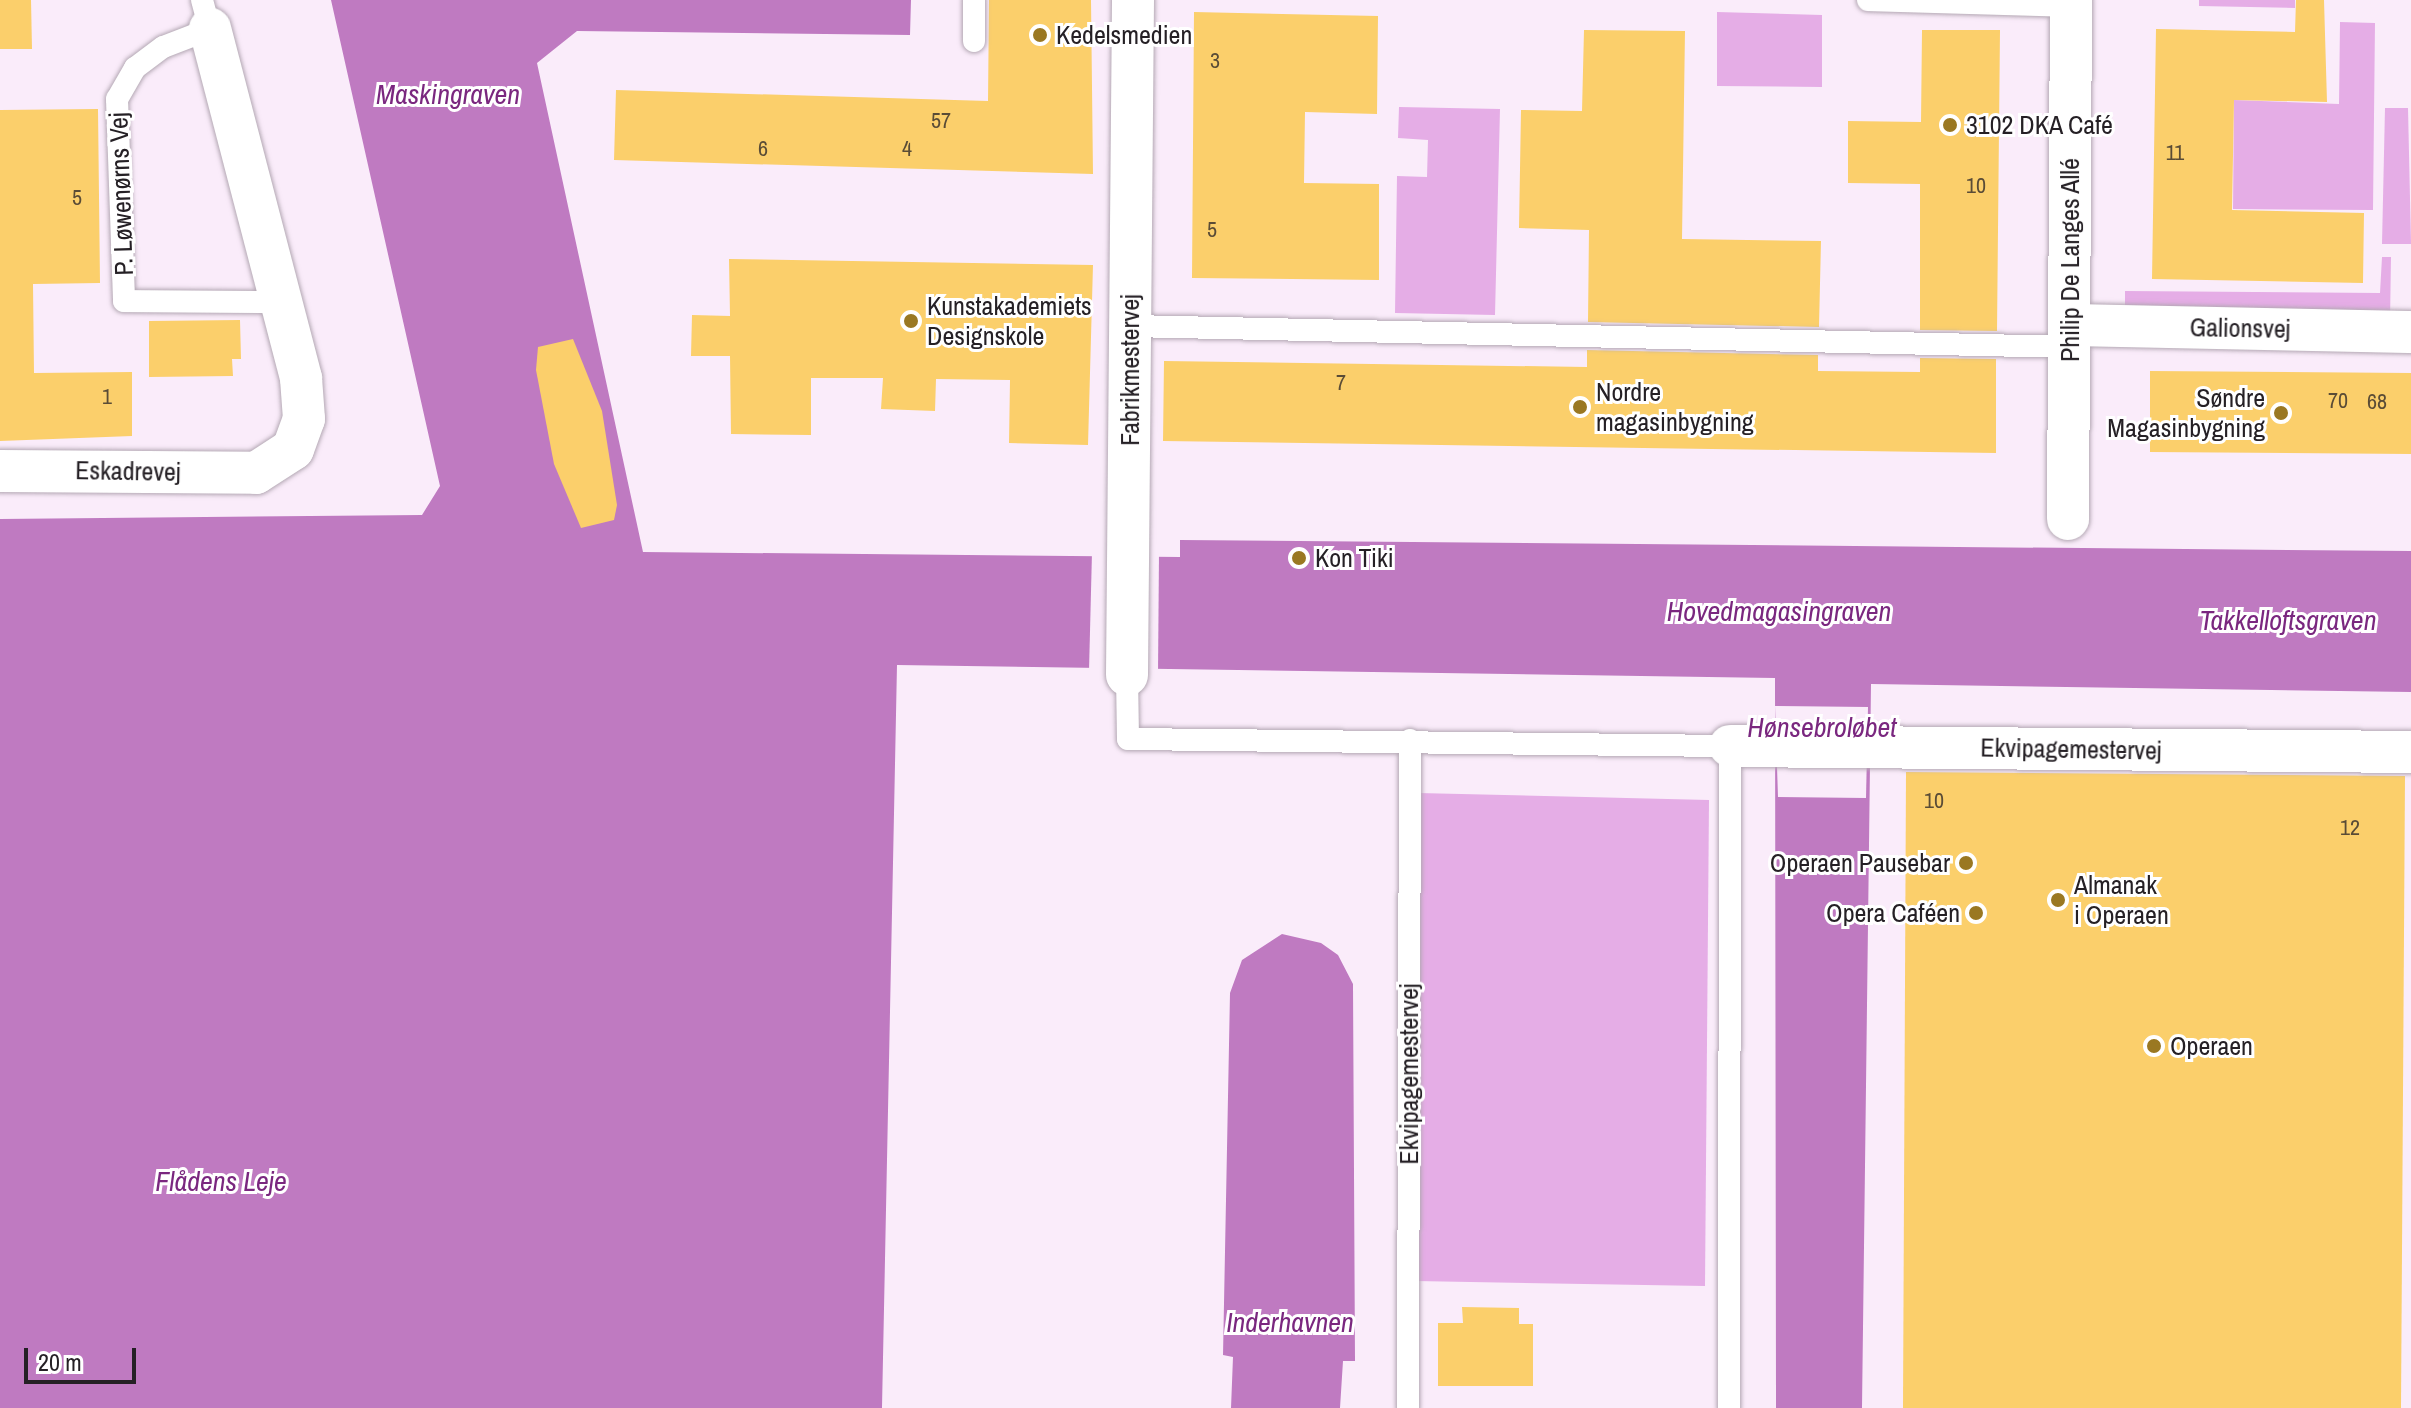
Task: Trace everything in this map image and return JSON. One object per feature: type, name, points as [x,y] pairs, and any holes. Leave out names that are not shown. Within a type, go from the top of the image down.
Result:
[{"type":"street","name":"Fabrikmestervej","points":[[1127,675],[1133,0]]},
{"type":"street","name":"Philip De Langes Allé","points":[[2068,519],[2071,3]]},
{"type":"street","name":"P. Løwenørns Vej","points":[[206,15],[301,378],[304,419],[293,449],[256,473]]},
{"type":"street","name":"Galionsvej","points":[[2070,336],[2411,332]]},
{"type":"street","name":"Eskadrevej","points":[[0,471],[256,473]]},
{"type":"street","name":"Ekvipagemestervej","points":[[1740,746],[2411,752]]},
{"type":"lane","points":[[974,0],[974,41]]},
{"type":"lane","points":[[1868,0],[2071,3]]},
{"type":"lane","name":"P. Løwenørns Vej","points":[[206,15],[135,68],[117,99],[124,301],[281,302]]},
{"type":"lane","points":[[1131,326],[2070,336]]},
{"type":"lane","name":"Fabrikmestervej","points":[[1127,675],[1128,739]]},
{"type":"lane","name":"Ekvipagemestervej","points":[[1128,739],[1740,746]]},
{"type":"lane","name":"Ekvipagemestervej","points":[[1408,1408],[1410,740]]},
{"type":"lane","points":[[1729,1408],[1740,746]]},
{"type":"shaded area","points":[[2199,0],[2295,0],[2295,8],[2199,6]]},
{"type":"shaded area","points":[[1717,12],[1822,15],[1822,87],[1717,86]]},
{"type":"shaded area","points":[[2340,22],[2375,23],[2373,210],[2233,209],[2234,100],[2339,104]]},
{"type":"shaded area","points":[[1399,107],[1500,109],[1495,315],[1395,313],[1397,176],[1427,177],[1428,140],[1398,138]]},
{"type":"shaded area","points":[[2385,108],[2408,108],[2411,244],[2382,244]]},
{"type":"shaded area","points":[[2382,257],[2391,257],[2390,322],[2125,308],[2125,291],[2380,293]]},
{"type":"shaded area","points":[[1418,793],[1709,800],[1705,1286],[1415,1281]]},
{"type":"water","points":[[331,0],[911,0],[910,35],[577,31],[537,63],[643,552],[1180,557],[1180,540],[2411,551],[2411,692],[1871,684],[1862,1408],[1776,1408],[1775,678],[897,665],[882,1408],[0,1408],[0,519],[422,515],[440,486]]},
{"type":"water","name":"Inderhavnen","points":[[1282,934],[1321,943],[1338,955],[1353,984],[1355,1361],[1343,1361],[1340,1408],[1231,1408],[1233,1357],[1223,1355],[1230,993],[1242,960]]},
{"type":"pier","points":[[1092,552],[1159,553],[1158,672],[1089,671]]},
{"type":"pier","points":[[1775,706],[1868,707],[1866,798],[1778,797]]},
{"type":"building","points":[[0,0],[31,0],[32,49],[0,49]]},
{"type":"building","points":[[989,0],[1091,0],[1093,174],[614,160],[616,90],[988,101]]},
{"type":"building","points":[[2296,0],[2324,0],[2327,102],[2234,100],[2232,210],[2364,213],[2363,283],[2152,279],[2156,29],[2295,32]]},
{"type":"building","points":[[1194,12],[1378,16],[1377,114],[1305,112],[1304,183],[1379,184],[1379,280],[1192,278]]},
{"type":"building","points":[[1584,30],[1685,31],[1682,239],[1821,241],[1819,327],[1588,322],[1589,230],[1519,228],[1521,110],[1582,111]]},
{"type":"building","points":[[1922,30],[2000,30],[1997,331],[1920,330],[1920,184],[1848,183],[1848,121],[1921,122]]},
{"type":"building","points":[[98,109],[100,283],[33,284],[34,373],[132,372],[132,436],[0,441],[0,110]]},
{"type":"building","name":"Kunstakademiets Designskole","points":[[729,259],[1093,265],[1088,445],[1009,443],[1010,380],[936,379],[935,411],[881,409],[883,378],[811,378],[811,435],[731,434],[730,356],[691,356],[692,315],[730,316]]},
{"type":"building","points":[[240,320],[241,359],[232,359],[233,376],[149,377],[149,321]]},
{"type":"building","points":[[573,339],[602,411],[617,505],[614,520],[581,528],[554,464],[536,370],[538,347]]},
{"type":"building","name":"Nordre magasinbygning","points":[[1587,350],[1818,355],[1818,371],[1920,372],[1920,358],[1996,359],[1996,453],[1163,441],[1164,361],[1587,367]]},
{"type":"building","name":"Søndre Magasinbygning","points":[[2150,371],[2411,373],[2411,454],[2150,452]]},
{"type":"building","name":"Operaen","points":[[1906,772],[2405,776],[2401,1408],[1903,1408]]},
{"type":"building","points":[[1462,1307],[1519,1308],[1519,1324],[1533,1324],[1533,1386],[1438,1386],[1438,1323],[1463,1323]]},
{"type":"place","name":"Kedelsmedien","points":[[1040,35]]},
{"type":"place","name":"3102 DKA Café","points":[[1950,125]]},
{"type":"place","name":"Kunstakademiets Designskole","points":[[911,321]]},
{"type":"place","name":"Nordre magasinbygning","points":[[1580,407]]},
{"type":"place","name":"Søndre Magasinbygning","points":[[2281,413]]},
{"type":"place","name":"Kon Tiki","points":[[1299,558]]},
{"type":"place","name":"Operaen Pausebar","points":[[1966,863]]},
{"type":"place","name":"Almanak i Operaen","points":[[2058,900]]},
{"type":"place","name":"Opera Caféen","points":[[1976,913]]},
{"type":"place","name":"Operaen","points":[[2154,1046]]},
{"type":"water label","name":"Maskingraven","points":[[448,94]]},
{"type":"water label","name":"Hovedmagasingraven","points":[[1779,611]]},
{"type":"water label","name":"Takkelloftsgraven","points":[[2288,620]]},
{"type":"water label","name":"Hønsebroløbet","points":[[1822,727]]},
{"type":"water label","name":"Flådens Leje","points":[[221,1181]]}]
